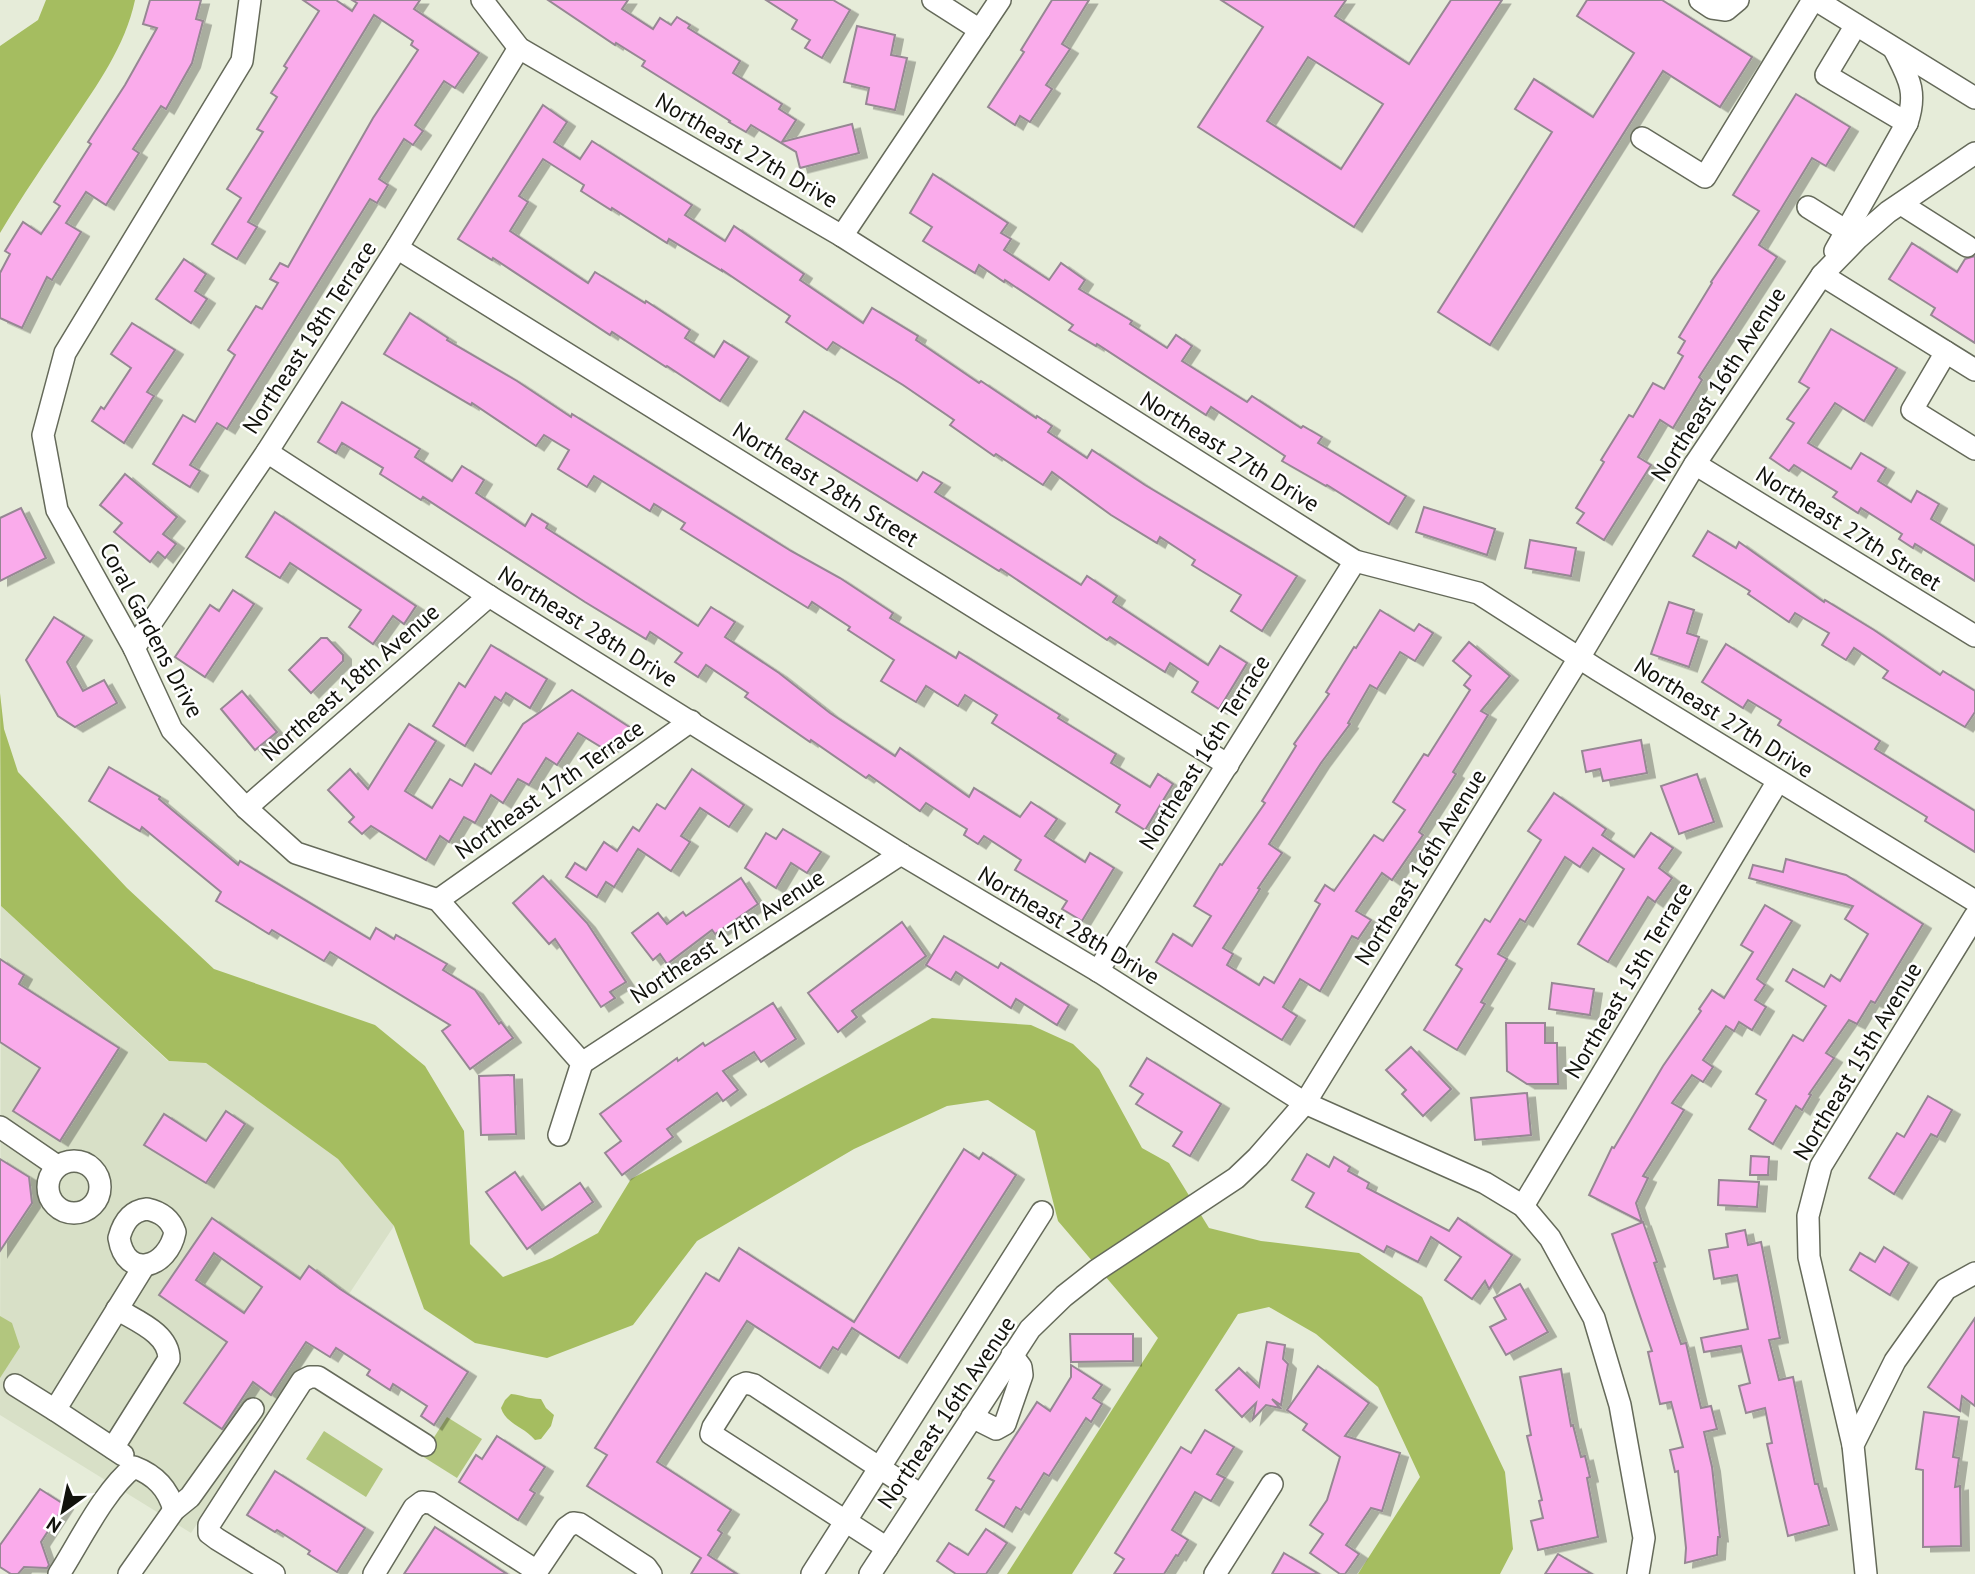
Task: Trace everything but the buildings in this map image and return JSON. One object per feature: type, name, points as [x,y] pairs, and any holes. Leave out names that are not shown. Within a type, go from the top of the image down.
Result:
[{"type":"street","name":"Coral Gardens Drive","points":[[250,0],[242,61],[65,353],[43,435],[57,510],[134,648],[172,730],[246,808],[296,853],[439,900]]},
{"type":"street","name":"Northeast 27th Drive","points":[[482,0],[519,48],[842,236],[1355,561],[1478,593],[1778,782],[1975,901]]},
{"type":"street","points":[[933,0],[980,30]]},
{"type":"street","points":[[842,236],[1000,0]]},
{"type":"street","points":[[1700,0],[1712,8],[1726,10],[1738,0]]},
{"type":"street","points":[[1642,138],[1705,177],[1814,0],[1841,7],[1856,25],[1975,99]]},
{"type":"street","points":[[1856,25],[1826,75],[1907,123],[1913,90],[1894,48]]},
{"type":"street","name":"Northeast 18th Terrace","points":[[134,648],[267,452],[397,248],[519,48]]},
{"type":"street","name":"Northeast 16th Avenue","points":[[870,1574],[1030,1329],[1097,1270],[1236,1178],[1272,1142],[1305,1103],[1695,464],[1852,234],[1907,123]]},
{"type":"street","points":[[1808,207],[1852,234],[1970,162]]},
{"type":"street","points":[[1901,204],[1967,246]]},
{"type":"street","name":"Northeast 28th Street","points":[[397,248],[1228,765]]},
{"type":"street","points":[[1822,275],[1975,370]]},
{"type":"street","points":[[1946,352],[1912,410],[1975,449]]},
{"type":"street","name":"Northeast 28th Drive","points":[[267,452],[489,596],[901,854],[1098,971],[1305,1103],[1485,1183],[1522,1206],[1550,1238],[1594,1318],[1620,1405],[1644,1538],[1638,1574]]},
{"type":"street","name":"Northeast 27th Street","points":[[1695,464],[1975,636]]},
{"type":"street","name":"Northeast 16th Terrace","points":[[1098,971],[1355,561]]},
{"type":"street","name":"Northeast 18th Avenue","points":[[246,808],[489,596]]},
{"type":"street","name":"Northeast 17th Terrace","points":[[439,900],[691,721]]},
{"type":"street","name":"Northeast 15th Terrace","points":[[1522,1206],[1778,782]]},
{"type":"street","name":"Northeast 17th Avenue","points":[[582,1063],[901,854]]},
{"type":"street","points":[[439,900],[582,1063],[559,1135]]},
{"type":"street","name":"Northeast 15th Avenue","points":[[1866,1574],[1853,1446],[1809,1257],[1808,1216],[1821,1166],[1975,916]]},
{"type":"street","points":[[0,1127],[57,1166]]},
{"type":"street","points":[[812,1574],[1042,1212]]},
{"type":"street","points":[[55,1410],[144,1266]]},
{"type":"street","points":[[1853,1446],[1895,1361],[1909,1340],[1946,1289],[1975,1273]]},
{"type":"street","points":[[113,1448],[169,1359],[168,1347],[159,1335],[117,1310]]},
{"type":"street","points":[[972,1417],[996,1429],[1005,1424],[1022,1375],[1021,1367],[1012,1355]]},
{"type":"street","points":[[274,1574],[209,1533],[209,1525],[302,1381],[318,1377],[425,1445]]},
{"type":"street","points":[[887,1548],[711,1434],[732,1396],[739,1386],[746,1383],[754,1385],[921,1495]]},
{"type":"street","points":[[15,1385],[113,1448],[134,1467],[158,1480],[174,1510]]},
{"type":"street","points":[[129,1574],[174,1510],[190,1497],[254,1409]]},
{"type":"street","points":[[59,1574],[112,1491],[134,1467]]},
{"type":"street","points":[[1215,1574],[1272,1484]]},
{"type":"street","points":[[374,1574],[414,1508],[422,1502],[431,1503],[540,1572],[566,1528],[573,1523],[580,1524],[646,1567],[652,1574]]},
{"type":"shaded area","points":[[46,0],[135,0],[124,34],[109,65],[0,233],[0,46],[38,20]]},
{"type":"shaded area","points":[[0,693],[4,729],[18,772],[127,888],[214,969],[375,1025],[425,1066],[464,1131],[470,1244],[503,1277],[552,1258],[598,1233],[631,1179],[932,1018],[1031,1025],[1073,1044],[1099,1069],[1142,1148],[1169,1163],[1209,1228],[1261,1241],[1359,1253],[1422,1297],[1505,1472],[1513,1549],[1500,1574],[1358,1574],[1420,1477],[1378,1387],[1316,1334],[1269,1307],[1238,1314],[1072,1574],[1007,1574],[1158,1338],[1058,1221],[1035,1131],[988,1100],[947,1106],[854,1149],[697,1241],[633,1325],[547,1358],[475,1343],[424,1309],[394,1226],[338,1159],[206,1063],[169,1061],[1,906]]},
{"type":"shaded area","points":[[1,906],[168,1061],[206,1063],[338,1159],[394,1226],[191,1533],[0,1415]]},
{"type":"shaded area","points":[[0,1316],[12,1323],[20,1347],[0,1378]]},
{"type":"shaded area","points":[[511,1394],[541,1399],[554,1415],[551,1426],[541,1439],[535,1440],[503,1413],[501,1408]]},
{"type":"shaded area","points":[[447,1417],[482,1439],[457,1478],[422,1456]]},
{"type":"shaded area","points":[[324,1431],[383,1469],[366,1497],[306,1459]]}]
